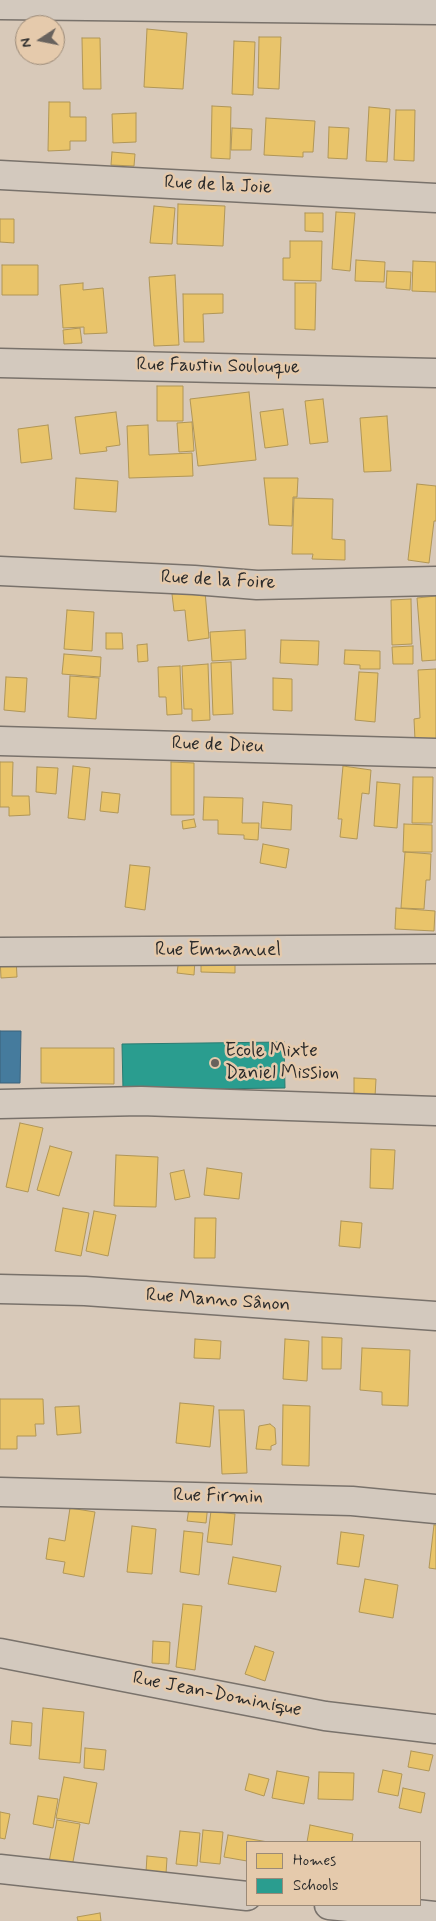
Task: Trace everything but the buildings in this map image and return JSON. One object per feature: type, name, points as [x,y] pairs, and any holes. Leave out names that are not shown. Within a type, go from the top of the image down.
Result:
[{"type":"street","points":[[0,5],[436,10]]},
{"type":"street","name":"Rue de la Joie","points":[[0,175],[436,198]]},
{"type":"street","name":"Rue Faustin Soulouque","points":[[0,363],[436,373]]},
{"type":"street","name":"Rue de la Foire","points":[[0,571],[194,580],[258,585],[436,581]]},
{"type":"street","name":"Rue de Dieu","points":[[0,741],[436,753]]},
{"type":"street","name":"Rue Emmanuel","points":[[0,952],[436,949]]},
{"type":"street","points":[[0,1104],[141,1101],[436,1111]]},
{"type":"street","name":"Rue Manno Sânon","points":[[0,1289],[85,1291],[436,1316]]},
{"type":"street","name":"Rue Firmin","points":[[0,1492],[352,1501],[436,1508]]},
{"type":"street","name":"Rue Jean-Dominique","points":[[0,1653],[325,1716],[436,1729]]},
{"type":"street","points":[[0,1870],[246,1896]]},
{"type":"street","points":[[339,1906],[436,1916]]},
{"type":"place","name":"Ecole Mixte Daniel Mission","points":[[215,1063]]}]
